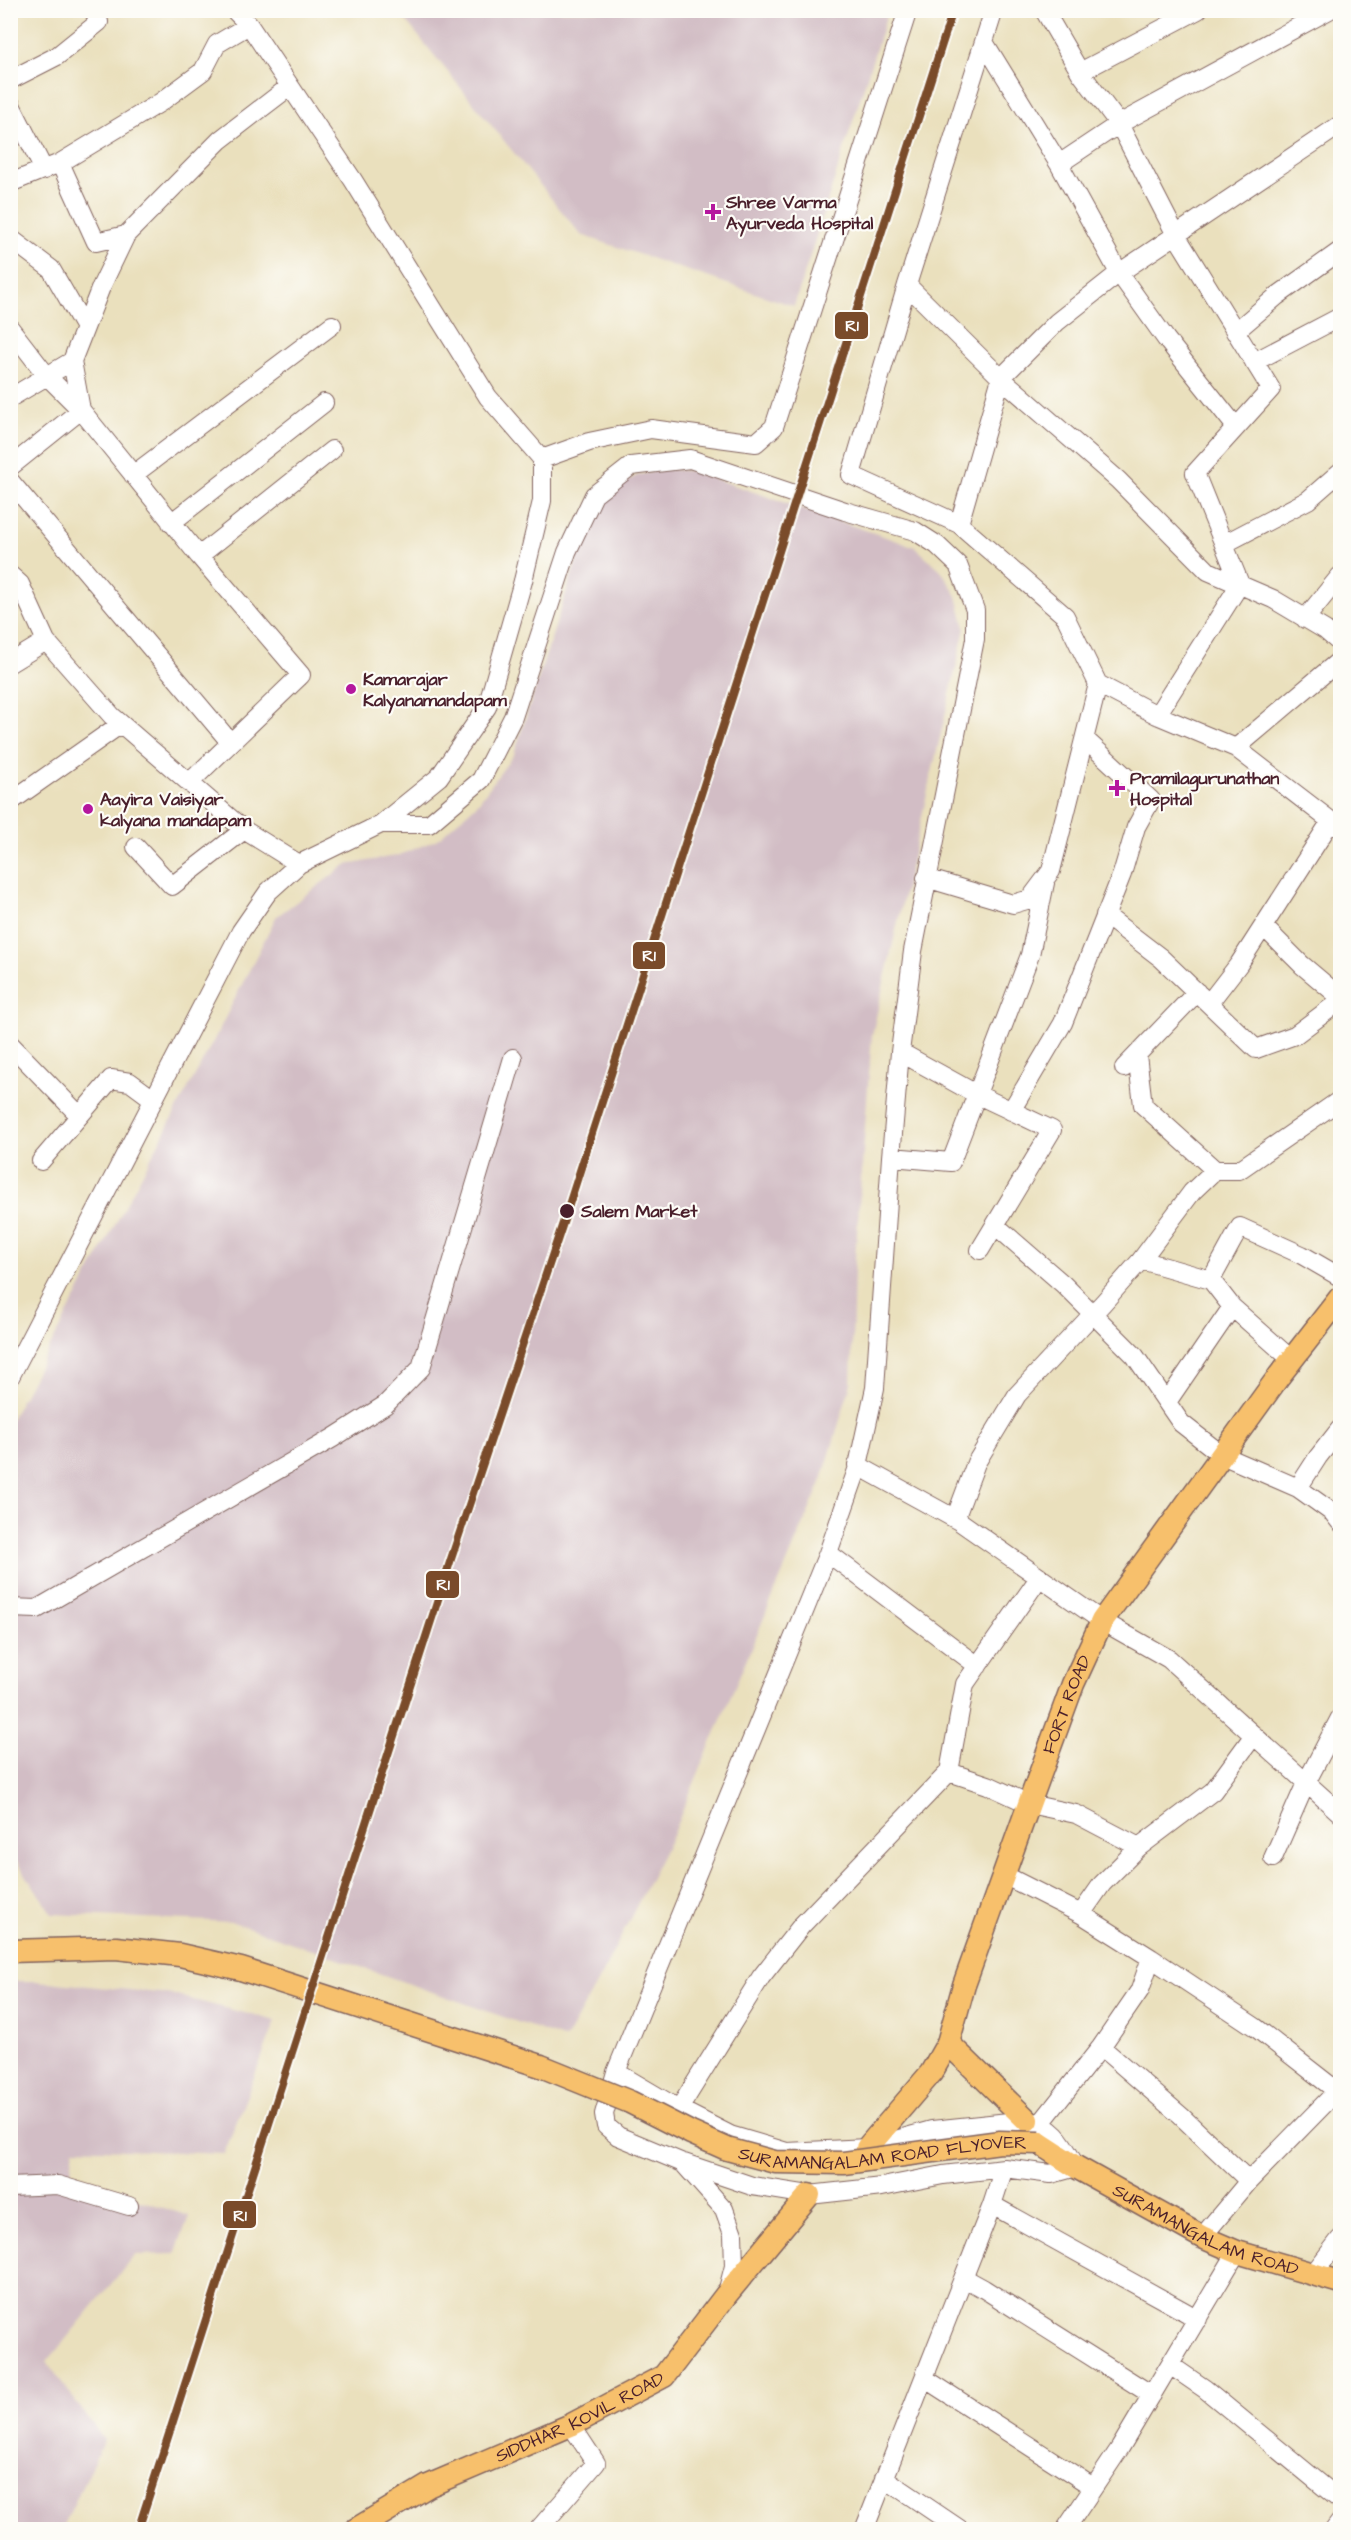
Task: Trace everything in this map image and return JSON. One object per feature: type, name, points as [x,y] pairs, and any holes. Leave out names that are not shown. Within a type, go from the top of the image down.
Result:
[{"type":"main road","name":"FORT ROAD","points":[[867,2148],[931,2073],[948,2043],[964,1986],[1029,1804],[1073,1684],[1102,1621],[1292,1360],[1341,1298]]},
{"type":"main road","name":"SURAMANGALAM ROAD FLYOVER","points":[[10,1951],[116,1948],[180,1954],[241,1969],[541,2066],[630,2102],[727,2149],[775,2162],[844,2163],[1036,2136],[1076,2167]]},
{"type":"main road","name":"SURAMANGALAM ROAD FLYOVER","points":[[10,1965],[116,1962],[178,1968],[237,1982],[535,2078],[624,2114],[685,2146],[722,2162],[773,2175],[845,2176],[1000,2155],[1036,2136]]},
{"type":"main road","points":[[948,2043],[1036,2136]]},
{"type":"main road","name":"SURAMANGALAM ROAD","points":[[1076,2167],[1202,2237],[1237,2252],[1341,2282]]},
{"type":"main road","name":"SIDDHAR KOVIL ROAD","points":[[355,2529],[428,2486],[571,2425],[664,2376],[726,2295],[809,2195]]},
{"type":"street","points":[[10,80],[57,56],[99,22],[93,10]]},
{"type":"street","points":[[10,1377],[16,1352],[241,931],[267,892],[299,864],[381,824],[439,777],[487,706],[523,581],[542,501],[542,459],[488,397],[352,180],[249,25],[234,10]]},
{"type":"street","points":[[542,459],[589,442],[651,429],[756,443],[774,427],[908,10]]},
{"type":"street","points":[[994,10],[907,285],[851,475],[958,524],[1065,616],[1098,684],[1157,716],[1236,748],[1336,824],[1239,964],[1130,1061],[1143,1105],[1215,1170],[1239,1170],[1338,1107]]},
{"type":"street","points":[[1044,10],[1080,72],[1119,124],[1176,235],[1271,389],[1195,472],[1240,584]]},
{"type":"street","points":[[1080,72],[1198,10]]},
{"type":"street","points":[[1059,164],[1119,124],[1329,10]]},
{"type":"street","points":[[10,183],[52,166],[161,102],[203,71],[217,44],[249,25]]},
{"type":"street","points":[[984,42],[1059,164],[1119,273],[1166,339],[1236,427]]},
{"type":"street","points":[[81,410],[72,361],[101,287],[126,235],[220,140],[289,87]]},
{"type":"street","points":[[10,103],[52,166],[96,242],[126,235]]},
{"type":"street","points":[[958,524],[1001,378],[1057,322],[1119,273],[1341,125]]},
{"type":"street","points":[[10,238],[51,269],[85,328]]},
{"type":"street","points":[[1235,332],[1277,296],[1341,251]]},
{"type":"street","points":[[907,285],[1001,378],[1118,480],[1208,571],[1240,584],[1305,619],[1341,643]]},
{"type":"street","points":[[1254,362],[1341,317]]},
{"type":"street","points":[[133,475],[332,325]]},
{"type":"street","points":[[10,328],[47,376],[81,410],[171,523],[301,675],[189,783]]},
{"type":"street","points":[[10,398],[72,361]]},
{"type":"street","points":[[171,523],[324,403]]},
{"type":"street","points":[[10,467],[81,410]]},
{"type":"street","points":[[199,556],[332,450]]},
{"type":"street","points":[[381,824],[429,824],[481,780],[513,717],[567,552],[594,495],[631,466],[690,459],[766,486],[915,531],[937,544],[958,565],[975,610],[975,639],[913,951],[900,1052],[875,1388],[858,1466],[828,1553],[616,2072],[604,2114],[606,2126],[618,2136],[683,2163],[752,2186],[809,2195],[882,2187],[943,2175],[1004,2168],[1051,2174],[1076,2167],[1061,2140],[1036,2136],[932,2130],[867,2148],[787,2152],[730,2135],[679,2109],[616,2072]]},
{"type":"street","points":[[1224,544],[1308,500],[1341,472]]},
{"type":"street","points":[[10,481],[230,742]]},
{"type":"street","points":[[10,575],[20,584],[46,641],[121,724],[244,830],[299,864]]},
{"type":"street","points":[[1305,619],[1341,576]]},
{"type":"street","points":[[1157,716],[1240,584]]},
{"type":"street","points":[[10,663],[46,641]]},
{"type":"street","points":[[1236,748],[1341,660]]},
{"type":"street","points":[[926,878],[1013,904],[1030,899],[1051,871],[1086,740],[1098,684]]},
{"type":"street","points":[[10,802],[121,724]]},
{"type":"street","points":[[1011,1110],[1063,1023],[1122,874],[1136,827],[1151,800],[1086,740]]},
{"type":"street","points":[[136,847],[172,886],[244,830]]},
{"type":"street","points":[[891,1157],[951,1162],[1030,955],[1045,881]]},
{"type":"street","points":[[1105,915],[1161,958],[1256,1049],[1295,1035],[1341,999],[1302,965],[1264,927]]},
{"type":"street","points":[[10,1044],[79,1115]]},
{"type":"street","points":[[900,1052],[976,1094],[1052,1130],[980,1250]]},
{"type":"street","points":[[10,1608],[37,1608],[333,1438],[385,1405],[421,1368],[513,1058]]},
{"type":"street","points":[[41,1161],[111,1079],[130,1082],[153,1099]]},
{"type":"street","points":[[956,1519],[976,1463],[1017,1395],[1141,1260],[1192,1192],[1215,1170]]},
{"type":"street","points":[[995,1225],[1064,1284],[1135,1356],[1181,1423],[1222,1455],[1298,1488],[1333,1513],[1341,1522]]},
{"type":"street","points":[[1211,1280],[1240,1227],[1302,1255],[1341,1277]]},
{"type":"street","points":[[1141,1260],[1211,1280],[1232,1307],[1292,1360]]},
{"type":"street","points":[[1167,1402],[1232,1307]]},
{"type":"street","points":[[1298,1488],[1318,1457],[1341,1429]]},
{"type":"street","points":[[858,1466],[956,1519],[1102,1621],[1168,1659],[1341,1814]]},
{"type":"street","points":[[828,1553],[978,1666]]},
{"type":"street","points":[[679,2109],[761,1977],[802,1925],[949,1772],[965,1684],[1039,1578]]},
{"type":"street","points":[[1273,1858],[1306,1783],[1341,1718]]},
{"type":"street","points":[[1081,1914],[1102,1884],[1139,1847],[1213,1791],[1254,1735]]},
{"type":"street","points":[[949,1772],[988,1785],[1029,1804],[1076,1814],[1139,1847]]},
{"type":"street","points":[[1004,1875],[1081,1914],[1151,1958],[1255,2027],[1339,2089],[1249,2181],[1202,2237]]},
{"type":"street","points":[[1036,2136],[1140,1990],[1151,1958]]},
{"type":"street","points":[[1101,2047],[1181,2116],[1249,2181]]},
{"type":"street","points":[[683,2163],[724,2209],[733,2234],[734,2265],[726,2295]]},
{"type":"street","points":[[864,2529],[964,2278],[1004,2168]]},
{"type":"street","points":[[10,2187],[58,2185],[129,2206]]},
{"type":"street","points":[[992,2205],[1198,2319]]},
{"type":"street","points":[[1313,2274],[1341,2239]]},
{"type":"street","points":[[1065,2529],[1152,2395],[1237,2252]]},
{"type":"street","points":[[964,2278],[1152,2395]]},
{"type":"street","points":[[1170,2365],[1205,2389],[1341,2500]]},
{"type":"street","points":[[924,2378],[1093,2487]]},
{"type":"street","points":[[538,2529],[596,2463],[571,2425]]},
{"type":"street","points":[[884,2478],[961,2529]]},
{"type":"street","points":[[1334,2529],[1341,2522]]},
{"type":"shaded area","points":[[398,11],[888,11],[794,306],[581,235]]},
{"type":"shaded area","points":[[666,469],[692,471],[915,547],[941,570],[957,596],[965,628],[872,1035],[854,1271],[851,1383],[822,1480],[671,1838],[566,2039],[233,1922],[52,1914],[11,1853],[10,1421],[216,1036],[276,917],[346,865],[400,855],[438,839],[478,803],[514,754],[592,512],[613,489],[638,475]]},
{"type":"shaded area","points":[[10,1981],[37,1981],[170,1994],[276,2021],[224,2154],[74,2148],[70,2178],[189,2216],[175,2254],[135,2255],[47,2362],[104,2440],[62,2529],[11,2529]]},
{"type":"transit line","name":"R1","points":[[138,2530],[451,1559],[567,1211],[953,10]]},
{"type":"place","name":"Shree Varma Ayurveda Hospital","points":[[713,212]]},
{"type":"place","name":"Kamarajar Kalyanamandapam","points":[[351,689]]},
{"type":"place","name":"Pramilagurunathan Hospital","points":[[1117,788]]},
{"type":"place","name":"Aayira Vaisiyar kalyana mandapam","points":[[88,809]]},
{"type":"place","name":"Salem Market","points":[[567,1211]]}]
